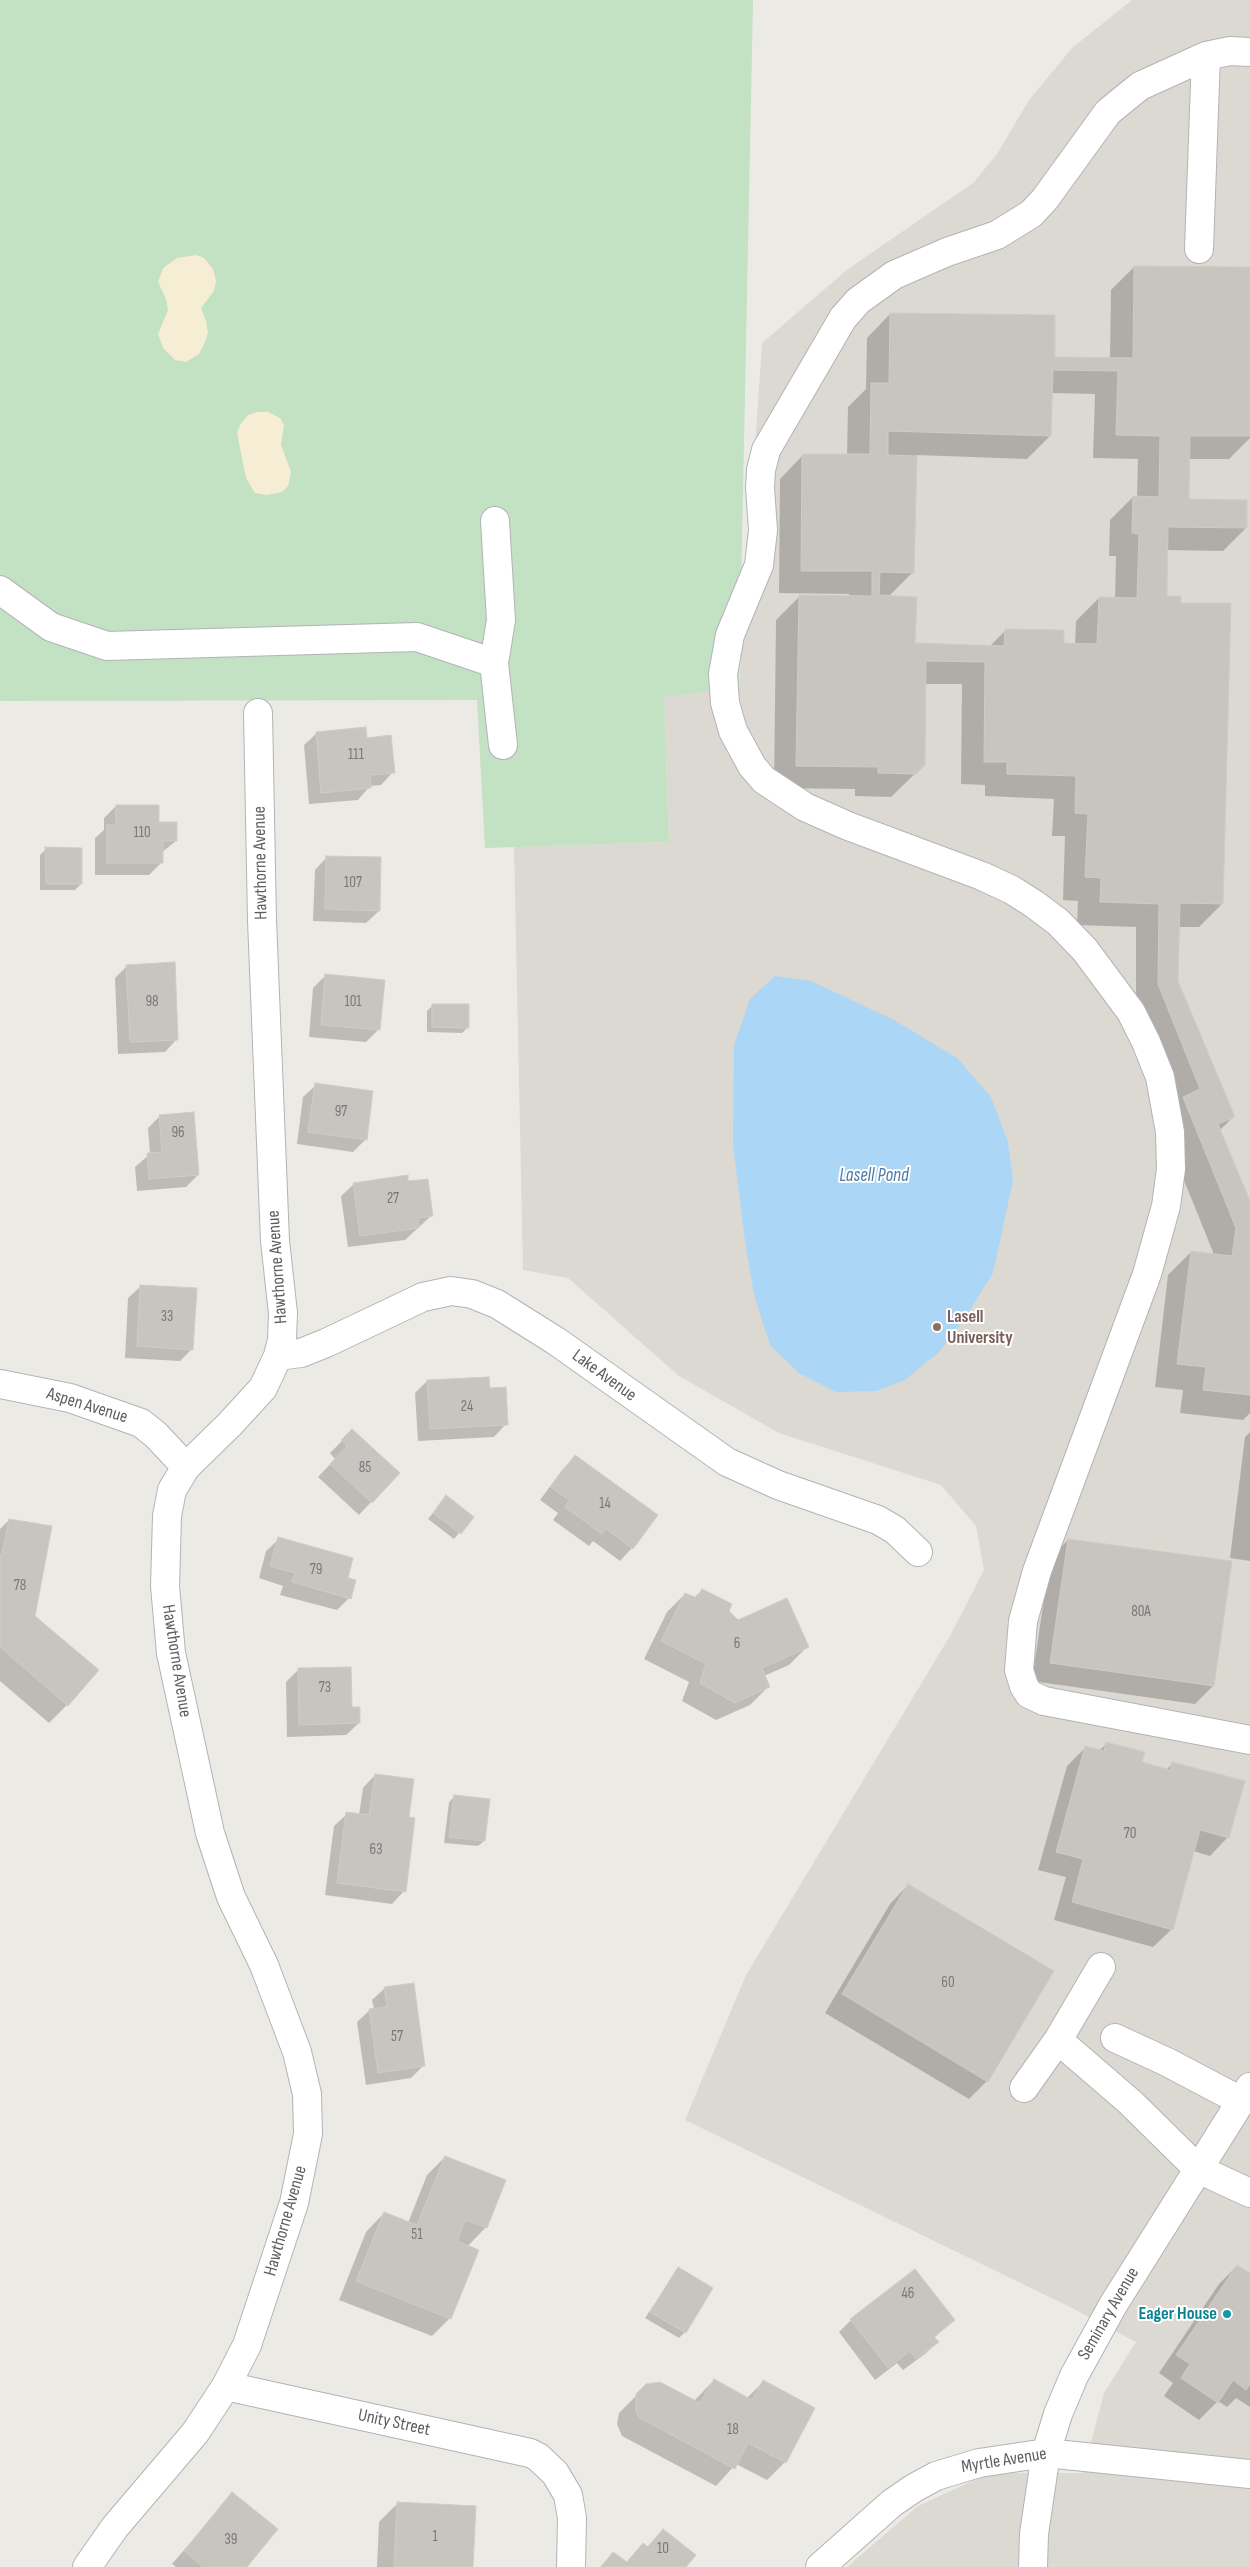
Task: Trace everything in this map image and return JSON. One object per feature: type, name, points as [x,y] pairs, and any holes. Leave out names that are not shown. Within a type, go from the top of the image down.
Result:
[{"type":"street","points":[[1250,52],[1230,51],[1206,56],[1160,75],[1123,98],[1108,112],[1045,199],[1031,214],[997,235],[946,252],[894,275],[858,301],[843,318],[766,450],[761,470],[760,488],[763,530],[759,565],[730,635],[724,663],[724,693],[730,722],[737,740],[752,766],[764,780],[805,807],[848,826],[982,876],[1012,890],[1034,904],[1058,922],[1085,950],[1131,1012],[1146,1042],[1160,1077],[1170,1132],[1171,1169],[1166,1206],[1147,1274],[1037,1571],[1024,1622],[1019,1670],[1021,1679],[1029,1694],[1044,1701],[1250,1740]]},
{"type":"street","points":[[1198,249],[1206,56]]},
{"type":"street","points":[[495,522],[501,620],[494,663],[502,745]]},
{"type":"street","points":[[0,590],[51,627],[107,646],[417,637],[494,663]]},
{"type":"street","name":"Hawthorne Avenue","points":[[87,2567],[114,2527],[195,2432],[226,2386],[247,2345],[294,2203],[305,2154],[308,2115],[304,2075],[289,2029],[264,1965],[231,1897],[210,1833],[171,1653],[165,1586],[167,1516],[172,1490],[186,1467],[253,1400],[271,1374],[278,1356],[282,1314],[276,1242],[262,920],[258,713]]},
{"type":"street","name":"Lake Avenue","points":[[278,1356],[301,1353],[326,1344],[423,1297],[451,1291],[472,1294],[497,1304],[556,1341],[727,1462],[778,1485],[878,1520],[895,1530],[918,1552]]},
{"type":"street","name":"Aspen Avenue","points":[[0,1384],[70,1398],[141,1423],[186,1467]]},
{"type":"street","points":[[1024,2088],[1058,2040],[1101,1967]]},
{"type":"street","points":[[1115,2038],[1167,2062],[1246,2094]]},
{"type":"street","points":[[1058,2040],[1130,2102],[1198,2169],[1250,2193]]},
{"type":"street","name":"Seminary Avenue","points":[[1033,2567],[1034,2534],[1046,2452],[1058,2414],[1074,2376],[1113,2305],[1246,2094]]},
{"type":"street","name":"Unity Street","points":[[226,2386],[530,2453],[545,2462],[555,2473],[568,2495],[572,2518],[571,2567]]},
{"type":"street","name":"Myrtle Avenue","points":[[820,2567],[892,2503],[936,2476],[979,2463],[1046,2452],[1250,2474]]},
{"type":"shaded area","name":"Lasell University","points":[[1132,0],[1250,0],[1250,2567],[847,2567],[918,2506],[981,2477],[1008,2473],[1083,2473],[1104,2393],[1136,2342],[1068,2306],[685,2120],[746,1975],[950,1636],[984,1570],[976,1526],[941,1485],[779,1433],[679,1376],[568,1278],[523,1270],[514,847],[669,842],[664,696],[739,687],[762,343],[848,269],[973,183],[997,154],[1029,100],[1072,48]]},
{"type":"green space","points":[[0,0],[753,0],[739,687],[664,697],[669,842],[485,848],[477,700],[0,701]]},
{"type":"sand","points":[[196,255],[204,258],[213,269],[216,281],[214,291],[201,308],[208,333],[205,342],[199,354],[186,362],[175,360],[163,348],[158,334],[168,310],[166,299],[158,282],[163,268],[177,258]]},
{"type":"sand","points":[[257,412],[268,412],[280,418],[284,425],[281,445],[291,472],[288,486],[282,492],[267,495],[255,493],[246,478],[237,433],[240,425],[248,415]]},
{"type":"water","name":"Lasell Pond","points":[[775,976],[811,981],[894,1020],[957,1058],[991,1097],[1008,1142],[1013,1181],[993,1273],[965,1318],[939,1352],[905,1380],[876,1391],[836,1392],[799,1373],[770,1345],[754,1295],[733,1145],[734,1045],[750,999]]},
{"type":"building","points":[[1134,266],[1250,267],[1250,436],[1190,436],[1189,499],[1247,500],[1247,528],[1168,527],[1167,596],[1181,596],[1181,603],[1231,603],[1223,904],[1180,903],[1178,981],[1235,1117],[1218,1124],[1250,1201],[1250,1395],[1203,1390],[1206,1367],[1177,1364],[1191,1251],[1232,1256],[1236,1228],[1183,1097],[1200,1089],[1158,984],[1159,904],[1100,902],[1101,878],[1085,877],[1088,814],[1075,813],[1076,776],[1007,774],[1007,762],[984,762],[985,662],[926,661],[925,765],[916,774],[878,773],[878,767],[796,766],[799,595],[872,596],[872,571],[801,571],[802,454],[870,454],[871,383],[889,383],[890,313],[1055,315],[1055,357],[1133,358]],"holes":[[[1053,370],[1118,371],[1116,435],[1160,436],[1159,497],[1133,496],[1132,533],[1139,534],[1137,598],[1099,597],[1097,644],[1064,643],[1064,630],[1005,629],[1004,646],[915,643],[917,597],[879,595],[880,572],[914,573],[917,456],[888,455],[888,431],[1051,436]]]},
{"type":"building","points":[[366,727],[367,738],[391,735],[395,773],[370,775],[371,788],[321,793],[316,732]]},
{"type":"building","points":[[116,805],[159,805],[159,822],[177,822],[177,841],[163,841],[163,863],[107,863],[107,825],[116,825]]},
{"type":"building","points":[[45,847],[82,848],[82,884],[46,884]]},
{"type":"building","points":[[326,856],[381,857],[380,911],[325,909]]},
{"type":"building","points":[[175,962],[178,1040],[130,1042],[126,965]]},
{"type":"building","points":[[325,974],[385,980],[380,1030],[321,1025]]},
{"type":"building","points":[[432,1004],[469,1004],[469,1028],[432,1027]]},
{"type":"building","points":[[315,1083],[373,1091],[367,1140],[308,1132]]},
{"type":"building","points":[[194,1112],[199,1175],[149,1179],[147,1153],[162,1152],[159,1115]]},
{"type":"building","points":[[408,1175],[408,1181],[428,1179],[433,1216],[418,1218],[419,1228],[360,1236],[353,1183]]},
{"type":"building","points":[[140,1285],[197,1288],[193,1350],[137,1346]]},
{"type":"building","points":[[489,1377],[490,1388],[506,1387],[508,1425],[430,1429],[427,1380]]},
{"type":"building","points":[[352,1429],[400,1473],[372,1503],[330,1464],[347,1446],[341,1440]]},
{"type":"building","points":[[575,1455],[658,1515],[633,1549],[606,1529],[602,1534],[565,1507],[569,1500],[551,1487]]},
{"type":"building","points":[[446,1495],[474,1517],[461,1534],[433,1513]]},
{"type":"building","points":[[9,1519],[52,1526],[35,1616],[99,1670],[68,1706],[0,1647],[0,1555],[2,1554]]},
{"type":"building","points":[[278,1537],[353,1558],[348,1578],[356,1580],[351,1599],[292,1582],[295,1573],[270,1566]]},
{"type":"building","points":[[1068,1539],[1232,1561],[1214,1686],[1050,1663]]},
{"type":"building","points":[[702,1589],[732,1604],[729,1611],[738,1620],[787,1598],[809,1647],[762,1668],[770,1687],[735,1703],[700,1683],[706,1664],[661,1641],[685,1593],[697,1598]]},
{"type":"building","points":[[351,1667],[352,1707],[360,1707],[360,1723],[299,1725],[298,1668]]},
{"type":"building","points":[[1106,1742],[1145,1752],[1142,1762],[1170,1770],[1172,1762],[1245,1781],[1229,1838],[1200,1830],[1173,1930],[1072,1902],[1083,1859],[1056,1852],[1085,1746],[1104,1751]]},
{"type":"building","points":[[375,1774],[414,1779],[409,1817],[415,1818],[406,1892],[337,1883],[346,1812],[369,1815]]},
{"type":"building","points":[[454,1795],[490,1799],[485,1841],[449,1837]]},
{"type":"building","points":[[908,1884],[1054,1971],[988,2082],[842,1994]]},
{"type":"building","points":[[414,1983],[425,2066],[378,2073],[369,2009],[387,2007],[384,1987]]},
{"type":"building","points":[[445,2156],[506,2180],[487,2228],[465,2220],[457,2241],[479,2250],[451,2319],[356,2281],[384,2212],[417,2225]]},
{"type":"building","name":"Eager House","points":[[1237,2265],[1250,2273],[1250,2384],[1246,2390],[1233,2380],[1218,2403],[1181,2378],[1190,2364],[1176,2355]]},
{"type":"building","points":[[678,2267],[713,2288],[686,2333],[650,2312]]},
{"type":"building","points":[[915,2269],[955,2320],[934,2337],[939,2342],[916,2359],[910,2351],[888,2368],[850,2319]]},
{"type":"building","points":[[714,2379],[752,2400],[763,2380],[815,2408],[786,2463],[748,2443],[735,2469],[640,2418],[636,2412],[636,2394],[646,2384],[660,2382],[700,2403]]},
{"type":"building","points":[[232,2492],[278,2529],[247,2567],[203,2567],[184,2551]]},
{"type":"building","points":[[397,2502],[476,2506],[473,2567],[394,2567]]},
{"type":"building","points":[[663,2529],[696,2555],[686,2567],[601,2567],[613,2552],[627,2562],[643,2543],[648,2547]]},
{"type":"place","name":"Lasell University","points":[[937,1327]]},
{"type":"place","name":"Eager House","points":[[1227,2314]]}]
